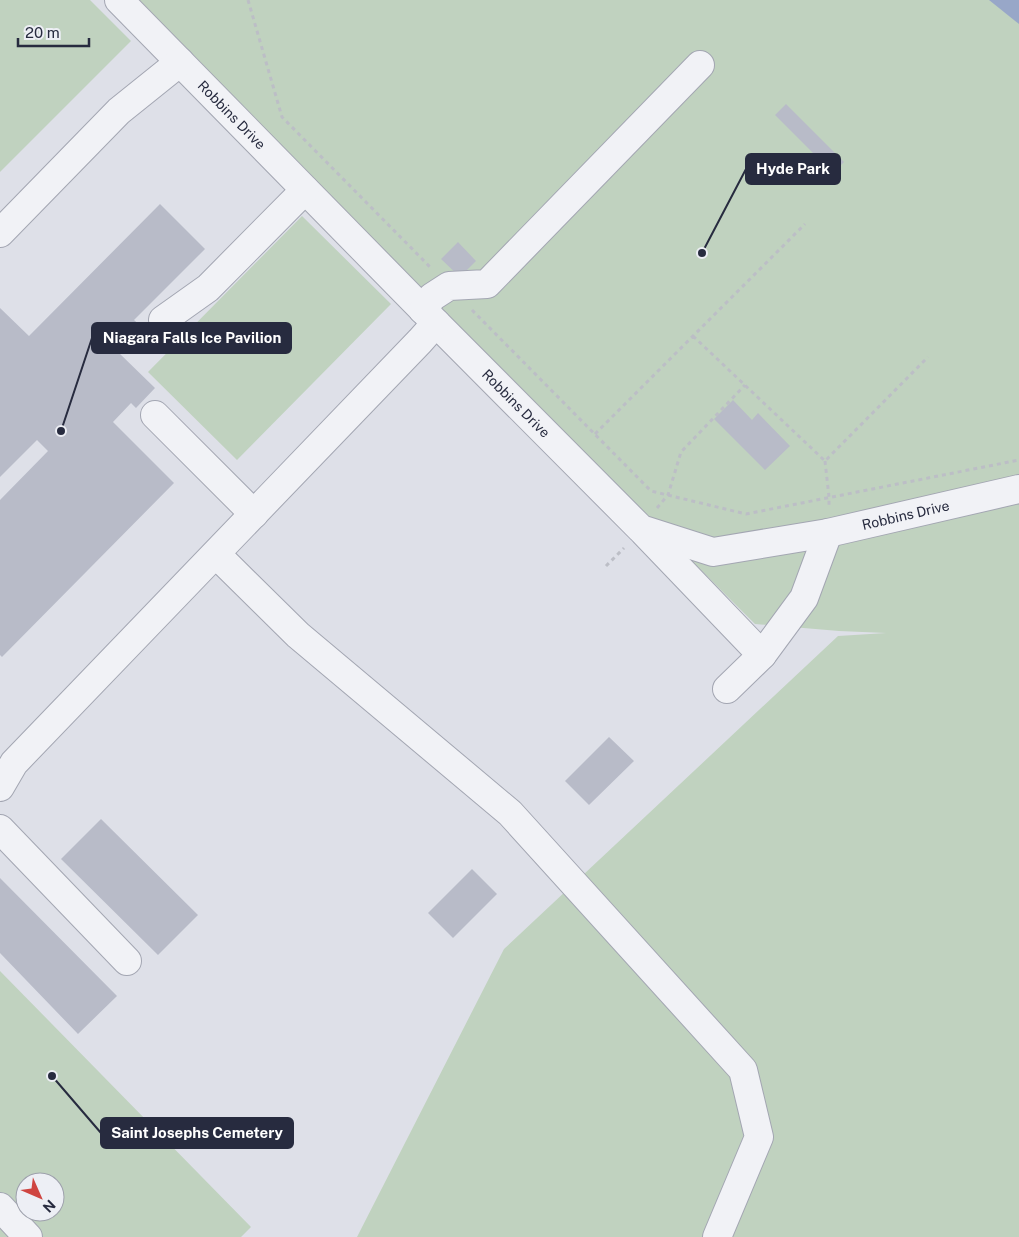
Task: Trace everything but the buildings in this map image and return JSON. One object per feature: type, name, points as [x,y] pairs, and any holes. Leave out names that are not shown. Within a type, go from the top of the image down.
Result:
[{"type":"street","name":"Robbins Drive","points":[[119,0],[641,529],[712,552],[828,533],[1019,489]]},
{"type":"street","points":[[0,232],[119,112],[180,62]]},
{"type":"street","points":[[0,787],[14,763],[420,341],[429,316],[432,297],[449,286],[487,284],[700,65]]},
{"type":"street","points":[[163,320],[208,288],[305,190]]},
{"type":"street","points":[[155,415],[254,514]]},
{"type":"street","points":[[641,529],[762,655]]},
{"type":"street","points":[[727,689],[762,655],[804,598],[828,533]]},
{"type":"street","points":[[707,598],[712,552]]},
{"type":"street","points":[[222,560],[298,635],[510,813],[743,1070],[759,1137],[718,1237]]},
{"type":"street","points":[[0,829],[128,961]]},
{"type":"street","points":[[0,1207],[28,1237]]},
{"type":"path","points":[[248,0],[282,117],[651,491],[746,514],[1019,460]]},
{"type":"path","points":[[595,434],[805,224]]},
{"type":"path","points":[[693,336],[825,461],[829,497],[828,533]]},
{"type":"path","points":[[825,461],[928,357]]},
{"type":"path","points":[[606,566],[627,546],[668,495],[681,452],[745,385]]},
{"type":"green space","points":[[0,0],[90,0],[131,41],[0,172]]},
{"type":"green space","points":[[134,0],[1019,0],[1019,1237],[357,1237],[504,949],[838,636],[886,633],[755,624],[457,327]]},
{"type":"green space","points":[[302,216],[391,304],[237,460],[148,372]]},
{"type":"green space","points":[[0,971],[251,1227],[241,1237],[0,1237]]},
{"type":"water","points":[[989,0],[1019,0],[1019,24]]},
{"type":"place","name":"Hyde Park","points":[[702,253]]},
{"type":"place","name":"Niagara Falls Ice Pavilion","points":[[61,431]]},
{"type":"place","name":"Saint Josephs Cemetery","points":[[52,1076]]}]
